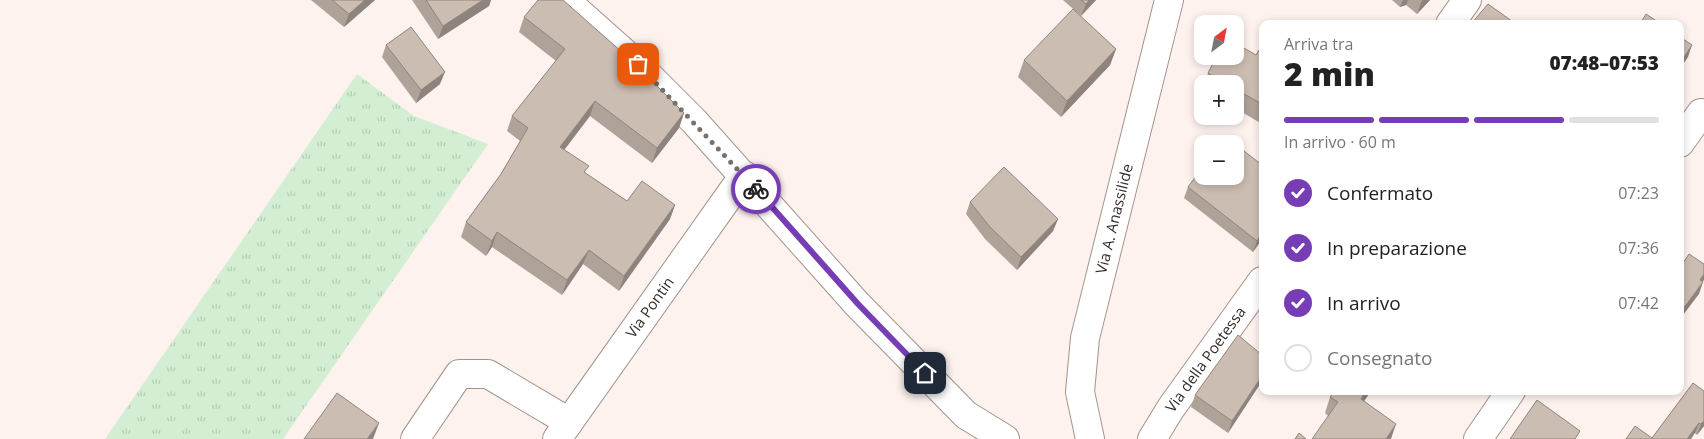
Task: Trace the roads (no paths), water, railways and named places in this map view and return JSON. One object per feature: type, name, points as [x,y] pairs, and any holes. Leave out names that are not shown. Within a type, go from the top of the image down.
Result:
[{"type":"street","points":[[565,0],[638,64],[744,175],[858,304],[966,415],[1005,439]]},
{"type":"street","name":"Via A. Anassilide","points":[[1090,439],[1080,392],[1085,338],[1169,0]]},
{"type":"street","points":[[1453,20],[1467,0]]},
{"type":"street","points":[[1684,137],[1701,113]]},
{"type":"street","name":"Via Pontin","points":[[563,430],[744,175]]},
{"type":"street","name":"Via della Poetessa","points":[[1152,439],[1170,408],[1259,285]]},
{"type":"street","points":[[415,439],[459,374],[488,374],[563,430]]},
{"type":"street","points":[[1478,439],[1507,395]]}]
